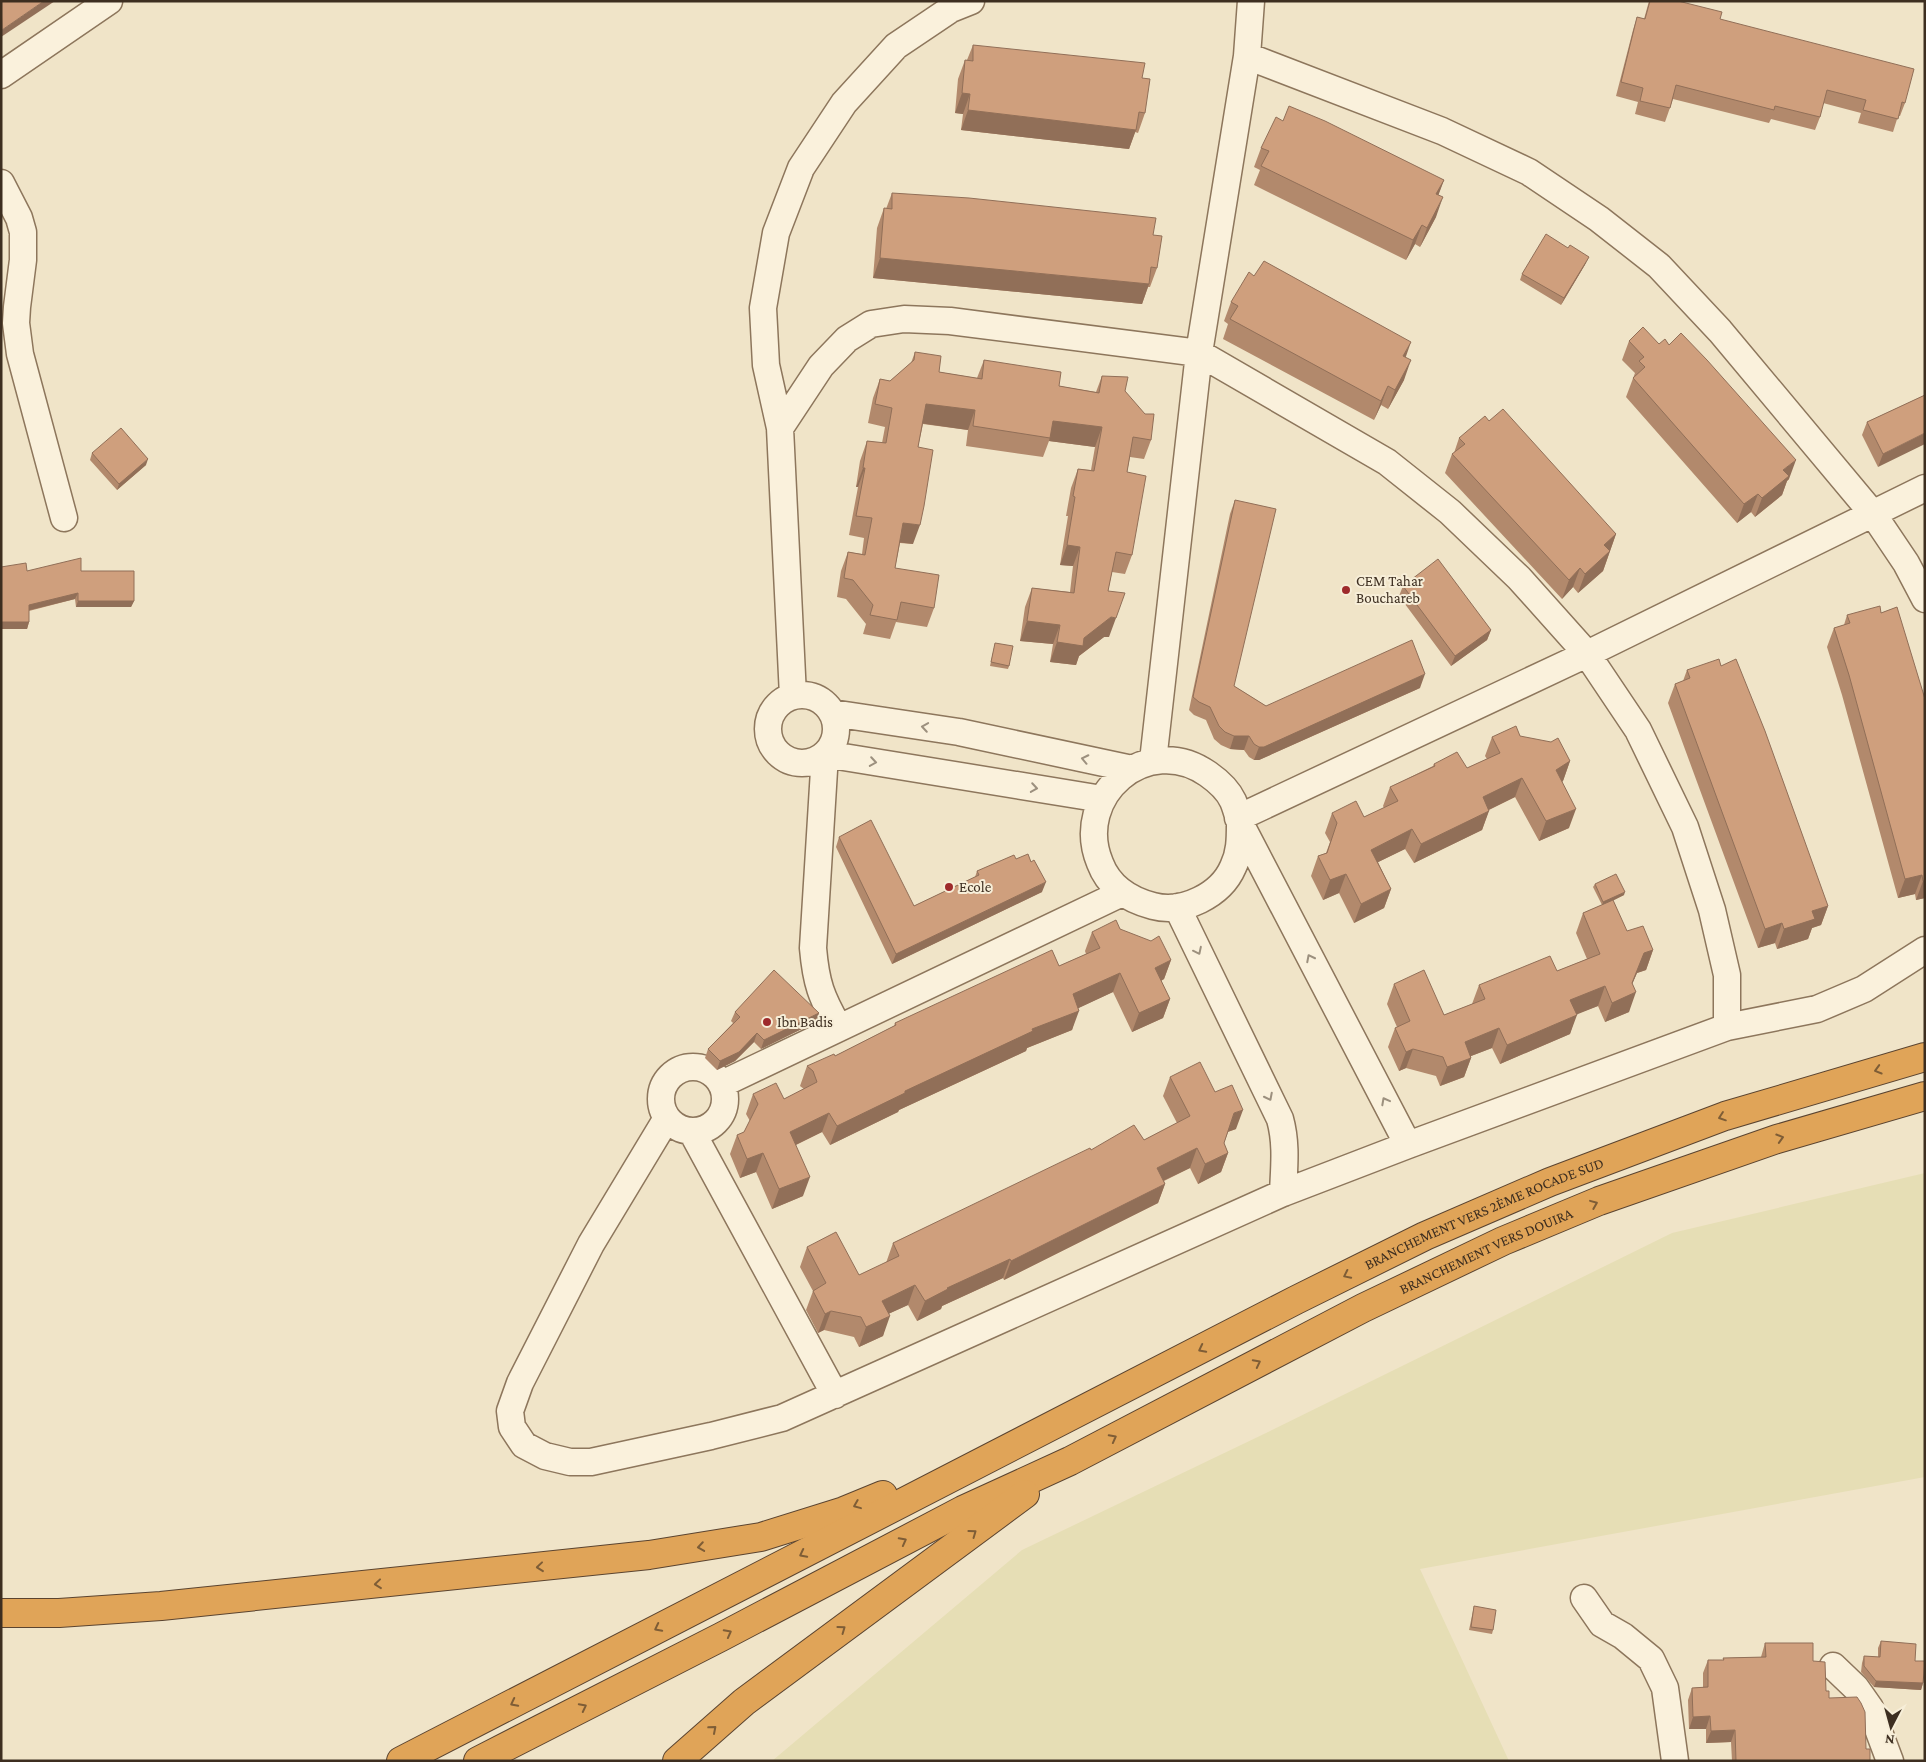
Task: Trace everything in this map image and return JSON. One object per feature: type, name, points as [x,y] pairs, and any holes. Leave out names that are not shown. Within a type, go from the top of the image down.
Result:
[{"type":"highway","name":"BRANCHEMENT VERS 2ÈME ROCADE SUD","points":[[1064,1420],[1426,1236],[1550,1182],[1724,1116],[1925,1057]]},
{"type":"highway","name":"BRANCHEMENT VERS DOUIRA","points":[[1070,1461],[1354,1313],[1503,1241],[1599,1201],[1777,1139],[1925,1096]]},
{"type":"highway","points":[[1,1613],[68,1613],[313,1591],[649,1555],[761,1538],[844,1511],[1064,1420]]},
{"type":"highway","points":[[401,1761],[1064,1420]]},
{"type":"highway","points":[[478,1761],[721,1637],[963,1510],[1070,1461]]},
{"type":"highway","points":[[677,1761],[744,1702],[1070,1461]]},
{"type":"street","points":[[1,74],[109,1]]},
{"type":"street","points":[[793,696],[780,428],[766,366],[763,308],[776,233],[801,168],[844,103],[896,46],[950,9],[971,1]]},
{"type":"street","points":[[1143,765],[1199,353],[1247,56],[1250,1]]},
{"type":"street","points":[[1247,56],[1442,131],[1529,172],[1599,219],[1659,266],[1720,331],[1873,514],[1906,563],[1925,599]]},
{"type":"street","points":[[1,183],[16,211],[23,232],[23,260],[16,322],[20,354],[64,518]]},
{"type":"street","points":[[780,428],[821,366],[847,339],[871,324],[904,319],[950,320],[1199,353],[1386,462],[1450,512],[1519,578],[1587,654],[1638,730],[1685,827],[1712,910],[1727,975],[1727,1027]]},
{"type":"street","points":[[1239,820],[1587,654],[1925,488]]},
{"type":"street","points":[[804,695],[815,698],[825,704],[832,713],[836,723],[836,734],[832,745],[825,754],[816,760],[805,763],[794,762],[783,758],[772,745],[767,730],[769,718],[774,708],[782,700],[804,695]]},
{"type":"street","points":[[832,713],[959,732],[1143,765],[1177,761],[1199,768],[1219,781],[1233,800],[1239,820],[1408,1145]]},
{"type":"street","points":[[825,754],[1102,798]]},
{"type":"street","points":[[825,754],[814,948],[816,977],[825,1004],[839,1028]]},
{"type":"street","points":[[1143,765],[1115,781],[1102,798],[1093,823],[1094,849],[1104,873],[1122,892],[1138,902],[1157,907],[1176,907],[1199,901],[1218,887],[1233,869],[1240,846],[1239,820]]},
{"type":"street","points":[[722,1084],[1122,892]]},
{"type":"street","points":[[1176,907],[1280,1119],[1285,1151],[1283,1193]]},
{"type":"street","points":[[667,1118],[591,1244],[520,1383],[510,1411],[512,1427],[524,1445],[545,1456],[570,1462],[591,1462],[711,1436],[782,1418],[1283,1193],[1727,1027],[1817,1009],[1864,990],[1925,950]]},
{"type":"street","points":[[695,1066],[706,1069],[716,1075],[722,1084],[726,1094],[725,1106],[721,1116],[714,1125],[704,1130],[692,1132],[683,1130],[674,1125],[662,1110],[660,1100],[666,1081],[674,1073],[684,1068],[695,1066]]},
{"type":"street","points":[[692,1132],[835,1395]]},
{"type":"street","points":[[1584,1598],[1602,1624],[1623,1636],[1651,1659],[1665,1688],[1675,1761]]},
{"type":"street","points":[[1834,1666],[1856,1688],[1870,1708],[1890,1761]]},
{"type":"shaded area","points":[[1925,1173],[1925,1477],[1420,1569],[1509,1761],[772,1761],[1022,1550],[1266,1433],[1672,1233]]},
{"type":"building","points":[[1,1],[44,1],[2,30]]},
{"type":"building","points":[[1650,1],[1678,1],[1722,12],[1720,19],[1914,69],[1905,103],[1902,102],[1898,119],[1863,110],[1866,100],[1827,90],[1820,117],[1775,106],[1774,110],[1676,85],[1670,108],[1640,101],[1643,88],[1621,82],[1637,17],[1645,19]]},
{"type":"building","points":[[973,45],[1145,63],[1142,78],[1150,79],[1145,113],[1139,112],[1136,130],[968,110],[970,94],[962,93],[965,60],[973,61]]},
{"type":"building","points":[[1289,106],[1325,121],[1444,180],[1436,194],[1443,197],[1427,228],[1422,225],[1413,240],[1261,166],[1269,151],[1261,148],[1276,117],[1283,121]]},
{"type":"building","points":[[892,193],[969,198],[1156,218],[1153,235],[1162,236],[1157,268],[1151,267],[1149,284],[880,258],[884,208],[892,209]]},
{"type":"building","points":[[1546,234],[1568,248],[1570,245],[1589,257],[1564,298],[1522,274]]},
{"type":"building","points":[[1264,261],[1411,342],[1403,356],[1411,360],[1395,390],[1388,386],[1381,401],[1230,319],[1238,306],[1231,302],[1249,272],[1254,276]]},
{"type":"building","points":[[1643,327],[1659,344],[1665,339],[1669,345],[1681,333],[1796,460],[1783,470],[1789,476],[1762,498],[1758,494],[1744,504],[1633,378],[1645,367],[1639,361],[1644,357],[1629,341]]},
{"type":"building","points":[[915,352],[941,356],[939,372],[982,379],[984,360],[1061,372],[1059,386],[1099,393],[1102,376],[1128,377],[1125,391],[1145,414],[1154,414],[1151,440],[1133,437],[1127,472],[1146,476],[1132,555],[1116,552],[1108,591],[1125,593],[1116,618],[1111,617],[1084,638],[1083,646],[1057,642],[1060,625],[1027,621],[1032,588],[1074,593],[1080,547],[1067,545],[1075,497],[1073,496],[1078,469],[1094,471],[1102,427],[1053,421],[1050,438],[973,426],[975,410],[926,404],[918,447],[933,450],[924,506],[920,525],[903,523],[895,568],[939,575],[934,608],[901,602],[897,620],[870,615],[873,605],[853,580],[844,578],[848,552],[865,555],[872,518],[856,516],[865,468],[863,468],[867,441],[886,443],[892,408],[875,404],[880,379],[890,381],[914,360]]},
{"type":"building","points":[[1925,395],[1925,433],[1883,454],[1867,422]]},
{"type":"building","points":[[1503,409],[1616,534],[1604,545],[1610,551],[1585,574],[1580,568],[1569,580],[1452,454],[1465,444],[1459,438],[1485,416],[1489,421]]},
{"type":"building","points":[[121,428],[148,459],[119,484],[92,453]]},
{"type":"building","points":[[1235,500],[1276,509],[1234,686],[1266,706],[1412,640],[1425,674],[1264,747],[1254,744],[1249,736],[1234,736],[1225,732],[1219,726],[1210,707],[1193,697]]},
{"type":"building","points":[[81,558],[81,571],[134,571],[134,601],[78,601],[78,593],[29,605],[29,622],[1,622],[1,567],[26,563],[27,571]]},
{"type":"building","points":[[1438,559],[1491,630],[1455,656],[1403,586]]},
{"type":"building","points":[[1880,606],[1881,613],[1897,607],[1925,699],[1925,881],[1923,881],[1922,875],[1905,879],[1849,675],[1834,628],[1850,623],[1847,615]]},
{"type":"building","points":[[995,643],[1013,646],[1009,666],[991,662]]},
{"type":"building","points":[[1719,659],[1721,666],[1736,659],[1765,731],[1828,906],[1812,911],[1815,919],[1784,929],[1782,923],[1765,929],[1675,684],[1690,678],[1687,670]]},
{"type":"building","points":[[1516,726],[1520,736],[1551,742],[1558,738],[1570,761],[1556,770],[1576,809],[1546,821],[1522,778],[1483,797],[1489,811],[1421,844],[1412,829],[1371,850],[1391,889],[1361,904],[1346,874],[1330,880],[1318,856],[1327,853],[1337,823],[1332,813],[1356,801],[1364,817],[1398,801],[1390,787],[1435,766],[1434,764],[1457,752],[1467,768],[1500,753],[1492,737]]},
{"type":"building","points":[[871,820],[914,906],[979,875],[977,871],[1014,855],[1016,859],[1028,854],[1031,862],[1034,860],[1046,882],[896,954],[839,837]]},
{"type":"building","points":[[1616,874],[1625,892],[1603,902],[1595,884]]},
{"type":"building","points":[[1613,900],[1627,931],[1643,926],[1653,950],[1644,953],[1632,983],[1636,992],[1612,1003],[1605,986],[1570,1000],[1577,1015],[1507,1045],[1499,1028],[1465,1042],[1471,1058],[1447,1067],[1443,1057],[1413,1049],[1406,1052],[1395,1028],[1410,1021],[1394,984],[1424,970],[1444,1015],[1485,999],[1479,985],[1550,956],[1557,971],[1600,954],[1583,913]]},
{"type":"building","points":[[1116,920],[1120,929],[1151,941],[1159,936],[1171,960],[1155,968],[1170,999],[1139,1013],[1120,973],[1073,994],[1079,1011],[1032,1029],[1033,1031],[905,1091],[905,1093],[837,1126],[829,1113],[790,1132],[810,1177],[779,1189],[763,1153],[747,1159],[737,1135],[744,1132],[758,1104],[753,1094],[776,1083],[784,1099],[817,1082],[813,1071],[807,1066],[834,1054],[835,1056],[896,1025],[895,1023],[1052,950],[1059,966],[1100,948],[1092,932]]},
{"type":"building","points":[[774,970],[819,1013],[764,1040],[757,1033],[739,1052],[720,1061],[708,1049],[740,1017],[735,1012]]},
{"type":"building","points":[[1200,1062],[1215,1092],[1232,1085],[1243,1110],[1234,1113],[1224,1143],[1228,1153],[1205,1164],[1197,1148],[1157,1168],[1165,1184],[1011,1261],[1010,1259],[947,1288],[925,1301],[915,1285],[882,1301],[890,1316],[866,1327],[861,1317],[831,1311],[825,1314],[813,1291],[826,1283],[807,1247],[836,1232],[859,1275],[899,1256],[893,1243],[1090,1148],[1091,1150],[1134,1125],[1144,1140],[1190,1116],[1170,1077]]},
{"type":"building","points":[[1474,1606],[1496,1610],[1493,1630],[1471,1627]]},
{"type":"building","points":[[1881,1641],[1916,1644],[1915,1661],[1925,1661],[1923,1683],[1876,1681],[1864,1666],[1864,1656],[1880,1657]]},
{"type":"building","points":[[1765,1643],[1813,1643],[1813,1661],[1825,1662],[1826,1691],[1829,1691],[1829,1698],[1857,1697],[1861,1703],[1865,1712],[1866,1749],[1870,1749],[1870,1761],[1736,1761],[1735,1730],[1711,1731],[1710,1716],[1693,1717],[1692,1688],[1708,1687],[1708,1660],[1766,1657]]},
{"type":"place","name":"CEM Tahar Bouchareb","points":[[1346,590]]},
{"type":"place","name":"Ecole","points":[[949,887]]},
{"type":"place","name":"Ibn Badis","points":[[767,1022]]}]
